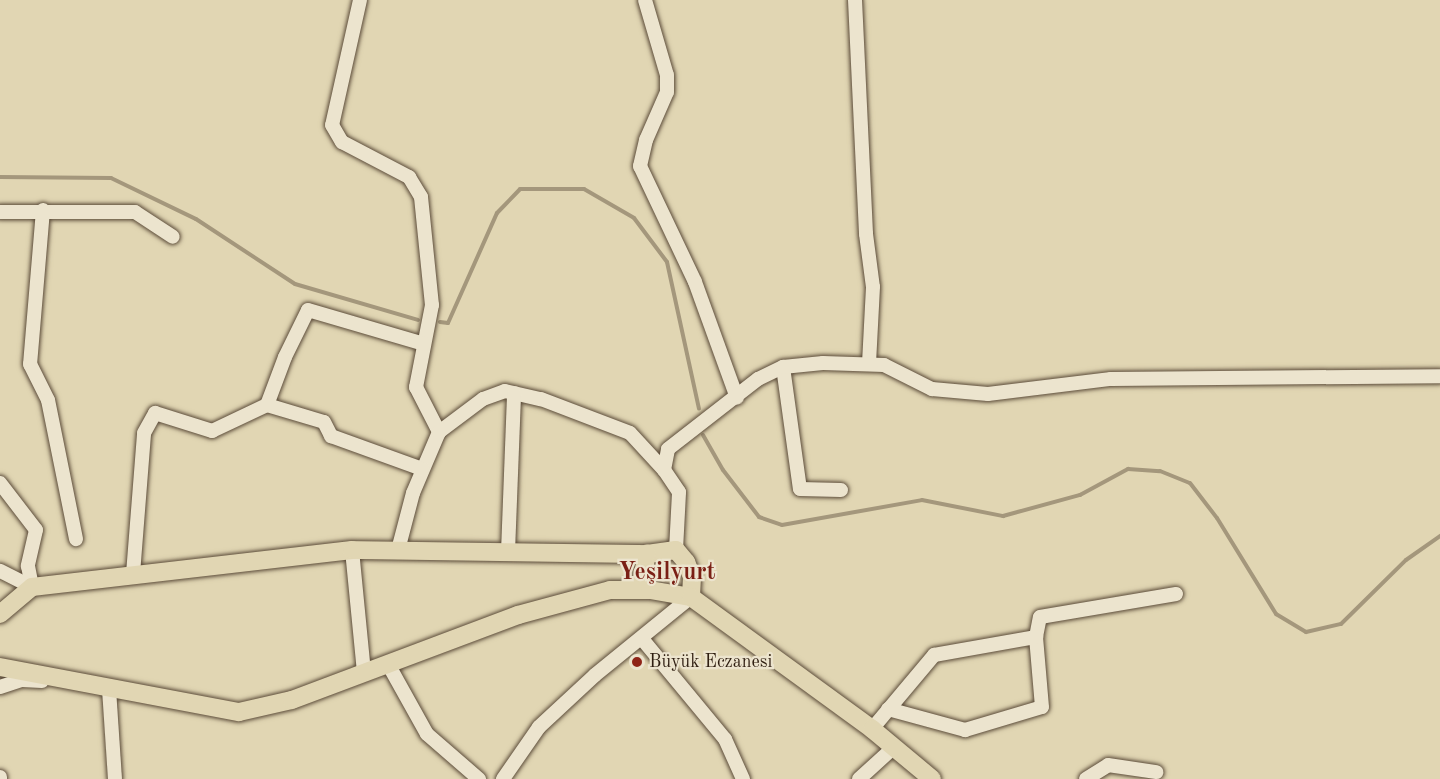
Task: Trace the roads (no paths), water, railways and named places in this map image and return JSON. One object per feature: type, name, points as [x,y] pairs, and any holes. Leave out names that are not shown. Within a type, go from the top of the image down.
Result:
[{"type":"main road","points":[[0,614],[32,587],[352,550],[647,554],[676,550],[687,562],[692,577],[691,597]]},
{"type":"main road","points":[[647,554],[642,578],[650,590]]},
{"type":"main road","points":[[0,667],[238,712],[292,700],[518,615],[610,590],[650,590],[691,597],[872,729],[932,779]]},
{"type":"street","points":[[360,0],[332,125],[342,142],[410,177],[421,197],[432,305],[416,387],[440,432]]},
{"type":"street","points":[[645,0],[667,75],[668,92],[646,140],[640,166],[695,282],[737,398]]},
{"type":"street","points":[[855,0],[866,222],[873,286],[868,364]]},
{"type":"street","points":[[43,210],[30,364],[48,400],[76,539]]},
{"type":"street","points":[[0,212],[43,210],[135,212],[173,237]]},
{"type":"street","points":[[267,405],[285,357],[308,310],[424,344]]},
{"type":"street","points":[[664,470],[668,448],[737,398],[758,379],[783,367],[884,365],[932,389],[988,394],[1111,379],[1440,376]]},
{"type":"street","points":[[783,367],[800,489],[841,490]]},
{"type":"street","points":[[398,550],[422,470],[440,432],[483,399],[505,392],[542,399],[630,433],[664,470],[679,492],[676,550]]},
{"type":"street","points":[[508,552],[514,393]]},
{"type":"street","points":[[133,574],[144,433],[155,413],[212,431],[267,405],[324,422],[331,436],[422,470]]},
{"type":"street","points":[[0,483],[36,530],[28,566],[32,587]]},
{"type":"street","points":[[352,550],[364,673]]},
{"type":"street","points":[[0,571],[32,587]]},
{"type":"street","points":[[888,709],[965,730],[1042,707],[1036,637],[1040,617],[1176,594]]},
{"type":"street","points":[[503,779],[539,727],[596,675],[643,640],[691,597]]},
{"type":"street","points":[[872,729],[934,655],[1036,637]]},
{"type":"street","points":[[643,640],[725,739],[742,779]]},
{"type":"street","points":[[388,664],[427,734],[479,779]]},
{"type":"street","points":[[0,687],[21,680],[80,683]]},
{"type":"street","points":[[109,689],[116,779]]},
{"type":"street","points":[[859,779],[894,747]]},
{"type":"street","points":[[1086,779],[1108,765],[1155,772]]},
{"type":"waterway","points":[[0,177],[111,178],[196,219],[295,284],[418,320]]},
{"type":"waterway","points":[[440,322],[448,323],[497,213],[520,189],[584,189],[634,218],[667,262],[699,409]]},
{"type":"waterway","points":[[703,435],[723,470],[759,517],[782,525],[922,500],[1003,516],[1080,495],[1128,469],[1160,471],[1190,483],[1217,518],[1276,614],[1306,632],[1341,624],[1406,560],[1440,536]]},
{"type":"place","name":"Büyük Eczanesi","points":[[637,662]]},
{"type":"district","name":"Yeşilyurt","points":[[667,574]]}]
